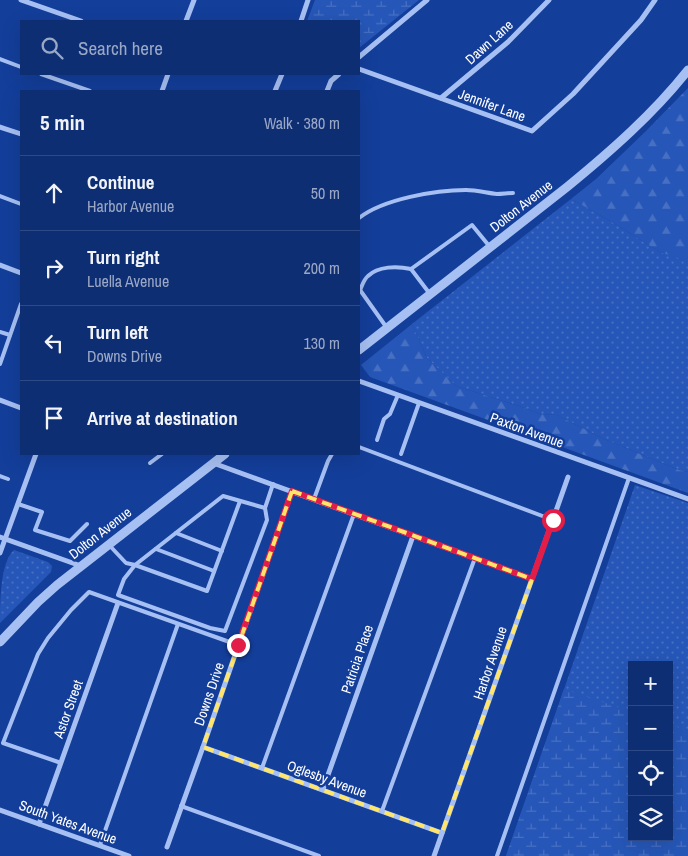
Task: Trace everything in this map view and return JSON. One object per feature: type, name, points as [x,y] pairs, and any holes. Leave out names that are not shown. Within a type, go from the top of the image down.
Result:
[{"type":"street","points":[[21,0],[78,20]]},
{"type":"street","points":[[186,20],[194,0]]},
{"type":"street","points":[[301,20],[308,0]]},
{"type":"street","points":[[360,56],[427,0]]},
{"type":"street","name":"Dawn Lane","points":[[441,98],[508,42],[549,0]]},
{"type":"street","name":"Jennifer Lane","points":[[360,70],[532,131],[573,94],[641,20],[655,0]]},
{"type":"street","name":"Dolton Avenue","points":[[360,349],[574,182],[646,118],[688,70]]},
{"type":"street","points":[[162,90],[168,75]]},
{"type":"street","points":[[275,90],[282,75]]},
{"type":"street","points":[[327,90],[331,80],[338,75]]},
{"type":"street","points":[[0,127],[20,134]]},
{"type":"street","points":[[0,265],[20,273]]},
{"type":"street","name":"Paxton Avenue","points":[[360,382],[688,499]]},
{"type":"street","points":[[0,400],[20,408]]},
{"type":"street","points":[[0,554],[3,538],[18,504],[36,455]]},
{"type":"street","name":"Dolton Avenue","points":[[0,642],[38,602],[81,566],[224,455]]},
{"type":"street","points":[[213,462],[532,579]]},
{"type":"street","name":"Harbor Avenue","points":[[434,856],[568,477]]},
{"type":"street","name":"Downs Drive","points":[[167,847],[292,491]]},
{"type":"street","name":"Patricia Place","points":[[323,789],[413,536]]},
{"type":"street","points":[[3,538],[81,566]]},
{"type":"street","name":"Astor Street","points":[[39,824],[118,603]]},
{"type":"street","name":"Oglesby Avenue","points":[[203,747],[442,833]]},
{"type":"street","name":"South Yates Avenue","points":[[0,810],[129,856]]},
{"type":"lane","points":[[0,59],[20,67]]},
{"type":"lane","points":[[44,75],[87,90]]},
{"type":"lane","points":[[360,217],[368,211],[386,203],[439,192],[465,190],[498,194],[513,193]]},
{"type":"lane","points":[[0,196],[20,204]]},
{"type":"lane","points":[[410,269],[472,225],[490,247]]},
{"type":"lane","points":[[360,289],[367,276],[379,268],[404,268],[410,269],[430,294]]},
{"type":"lane","points":[[360,292],[386,328]]},
{"type":"lane","points":[[0,364],[20,307]]},
{"type":"lane","points":[[0,332],[10,335]]},
{"type":"lane","points":[[377,440],[384,419],[390,414],[398,395]]},
{"type":"lane","points":[[401,454],[419,403]]},
{"type":"lane","points":[[360,447],[553,520]]},
{"type":"lane","points":[[150,462],[160,455]]},
{"type":"lane","points":[[314,499],[331,455]]},
{"type":"lane","points":[[0,476],[8,479]]},
{"type":"lane","points":[[497,856],[629,478]]},
{"type":"lane","points":[[265,508],[223,496],[135,565],[124,579],[118,594],[210,628],[224,631],[267,520],[265,508],[273,484]]},
{"type":"lane","points":[[108,544],[126,562],[207,591],[240,501]]},
{"type":"lane","points":[[18,504],[42,512],[34,530],[70,541],[87,524]]},
{"type":"lane","points":[[262,768],[354,514]]},
{"type":"lane","points":[[176,533],[222,551]]},
{"type":"lane","points":[[156,548],[214,571]]},
{"type":"lane","points":[[382,811],[475,558]]},
{"type":"lane","points":[[61,764],[3,743],[38,654],[48,638],[71,610],[89,592],[238,645]]},
{"type":"lane","points":[[100,846],[178,624]]},
{"type":"lane","points":[[181,806],[319,856]]},
{"type":"highlighted area","points":[[292,491],[532,579],[442,833],[203,747]]},
{"type":"green space","points":[[315,0],[419,0],[360,47],[360,20],[307,20]]},
{"type":"green space","points":[[688,88],[687,261],[660,252],[571,199],[596,179]]},
{"type":"green space","points":[[571,199],[660,252],[688,260],[688,472],[604,439],[557,415],[540,414],[456,386],[427,358],[412,324]]},
{"type":"green space","points":[[412,324],[427,358],[456,386],[540,414],[557,415],[604,439],[688,472],[688,493],[370,377],[361,365]]},
{"type":"green space","points":[[635,485],[688,503],[688,856],[506,856]]},
{"type":"green space","points":[[14,550],[48,562],[52,566],[51,572],[0,623],[3,573],[9,556]]},
{"type":"green space","points":[[564,689],[628,711],[628,841],[673,841],[673,725],[688,731],[688,856],[506,856]]},
{"type":"route","points":[[238,645],[292,491],[532,579],[553,520]]}]
